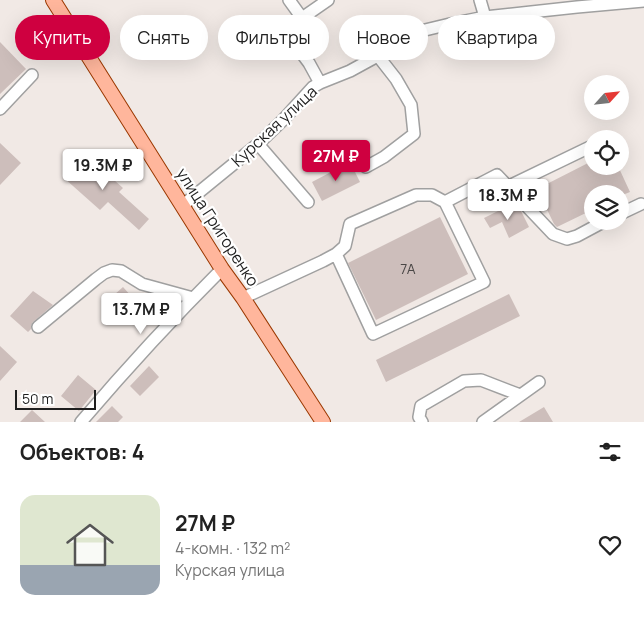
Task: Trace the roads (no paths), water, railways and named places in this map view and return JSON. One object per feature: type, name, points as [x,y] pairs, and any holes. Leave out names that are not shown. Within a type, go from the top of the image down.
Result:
[{"type":"main road","name":"улица Григоренко","points":[[53,0],[222,269],[243,298],[323,422]]},
{"type":"street","points":[[289,0],[300,15]]},
{"type":"street","points":[[306,15],[328,0]]},
{"type":"street","points":[[480,0],[484,15]]},
{"type":"street","name":"Курская улица","points":[[498,15],[577,3],[644,1]]},
{"type":"street","points":[[306,60],[320,83]]},
{"type":"street","name":"Курская улица","points":[[182,206],[258,144],[313,87],[371,60]]},
{"type":"street","points":[[366,167],[384,158],[414,134],[411,106],[396,79],[381,60]]},
{"type":"street","points":[[0,110],[32,75]]},
{"type":"street","points":[[258,144],[308,202]]},
{"type":"street","points":[[509,186],[584,150]]},
{"type":"street","points":[[445,202],[497,175],[553,234],[567,239],[588,230]]},
{"type":"street","points":[[243,298],[336,254],[344,246],[350,224],[416,196],[432,195],[445,202],[484,282],[373,334],[336,254]]},
{"type":"street","points":[[629,210],[641,204]]},
{"type":"street","points":[[81,422],[193,298],[222,269]]},
{"type":"street","points":[[38,327],[96,279],[112,270],[121,271],[142,284],[193,298]]},
{"type":"street","points":[[422,422],[419,417],[421,406],[464,381],[481,380],[520,395]]},
{"type":"street","points":[[485,421],[539,382]]}]
